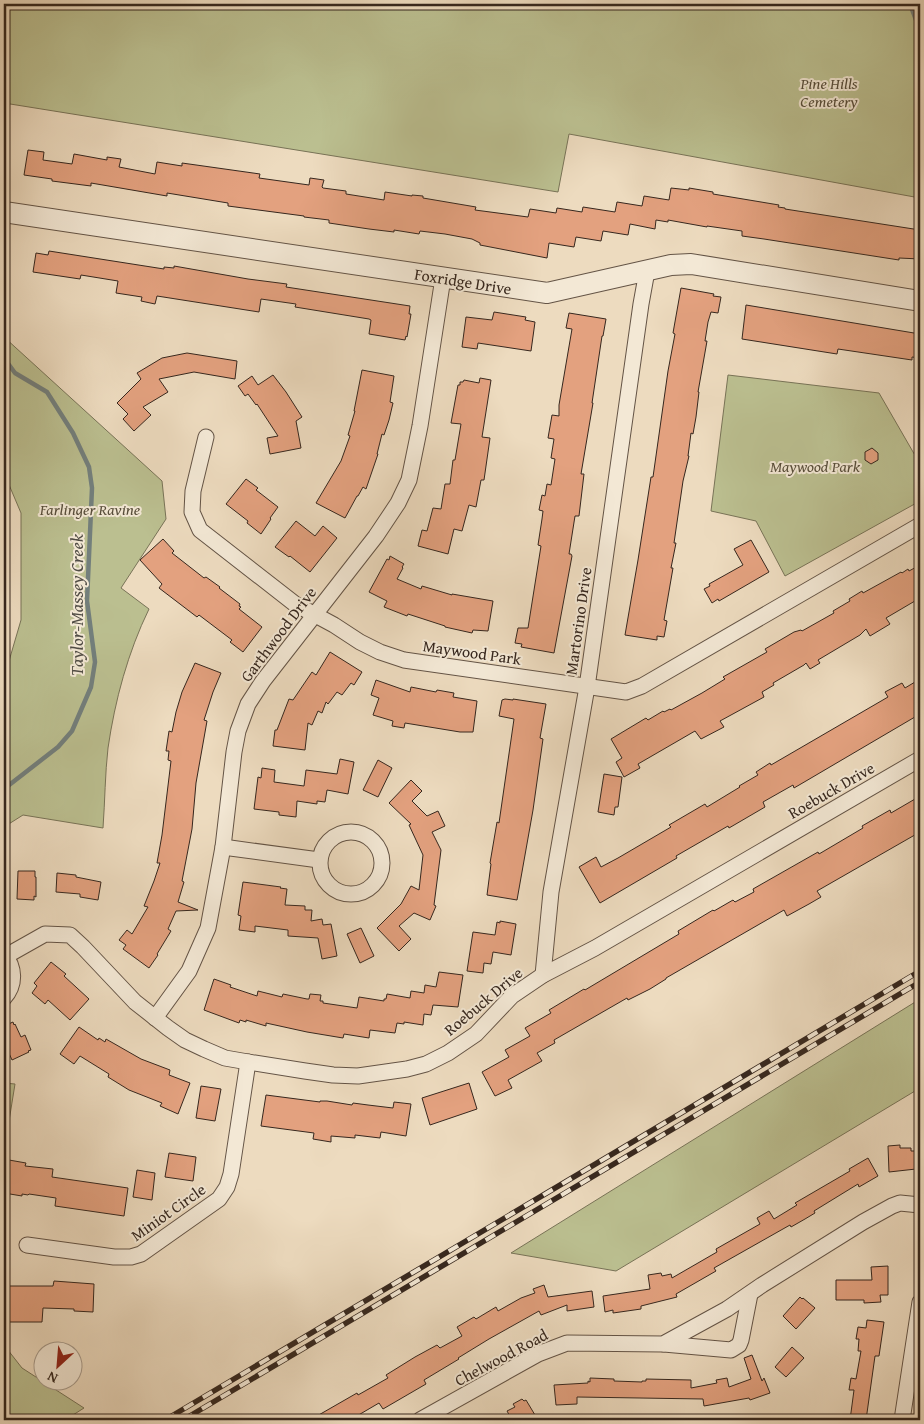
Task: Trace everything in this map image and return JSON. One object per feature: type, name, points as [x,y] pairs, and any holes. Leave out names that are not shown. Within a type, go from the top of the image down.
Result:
[{"type":"street","name":"Foxridge Drive","points":[[4,212],[547,293],[671,265],[691,264],[920,300]]},
{"type":"street","name":"Martorino Drive","points":[[543,974],[551,892],[587,687],[647,271]]},
{"type":"street","name":"Garthwood Drive","points":[[156,1018],[189,971],[208,928],[223,847],[234,752],[238,731],[248,704],[262,681],[376,536],[398,502],[409,480],[420,426],[443,278]]},
{"type":"street","name":"Maywood Park","points":[[206,437],[193,492],[192,512],[200,530],[295,604],[334,624],[360,642],[380,652],[404,660],[626,692],[642,686],[920,525]]},
{"type":"street","name":"Roebuck Drive","points":[[4,998],[12,985],[13,975],[11,965],[5,955],[45,934],[70,936],[83,947],[135,1002],[180,1036],[226,1058],[305,1071],[358,1076],[407,1069],[426,1064],[448,1053],[476,1034],[512,996],[543,974],[595,948],[920,759]]},
{"type":"street","points":[[354,832],[364,835],[378,849],[381,858],[381,868],[378,878],[371,886],[362,892],[352,894],[333,888],[325,880],[319,860],[327,843],[335,836],[354,832]]},
{"type":"street","points":[[223,847],[319,860]]},
{"type":"street","name":"Miniot Circle","points":[[28,1245],[114,1257],[131,1257],[141,1254],[219,1199],[227,1188],[231,1174],[248,1062]]},
{"type":"street","name":"Chelwood Road","points":[[663,1344],[727,1309],[762,1285],[892,1206],[900,1203],[920,1205]]},
{"type":"street","name":"Chelwood Road","points":[[420,1420],[538,1354],[567,1343],[663,1344],[731,1350],[739,1345],[741,1340],[750,1294]]},
{"type":"street","points":[[902,1420],[920,1302]]},
{"type":"green space","name":"Pine Hills Cemetery","points":[[4,4],[920,4],[920,198],[569,134],[558,192],[4,103]]},
{"type":"green space","name":"Farlinger Ravine","points":[[4,337],[162,481],[166,519],[121,588],[149,609],[129,659],[114,712],[107,758],[103,828],[23,815],[4,827],[4,678],[21,620],[21,513],[4,473]]},
{"type":"green space","name":"Maywood Park","points":[[728,375],[879,393],[920,464],[920,501],[785,576],[756,521],[711,511]]},
{"type":"green space","points":[[920,999],[920,1088],[616,1271],[511,1253]]},
{"type":"green space","points":[[4,1083],[15,1084],[4,1152]]},
{"type":"green space","points":[[4,1345],[22,1368],[32,1374],[32,1392],[59,1392],[84,1408],[65,1420],[4,1420]]},
{"type":"building","points":[[28,150],[44,152],[43,160],[72,164],[74,154],[107,160],[107,157],[121,159],[119,167],[155,174],[157,162],[182,166],[182,163],[260,174],[259,178],[309,185],[310,178],[324,180],[323,188],[346,191],[346,194],[384,200],[385,192],[423,196],[423,198],[476,207],[475,210],[528,217],[530,209],[556,213],[557,208],[582,212],[583,207],[615,212],[617,202],[642,206],[644,196],[669,200],[671,188],[689,190],[689,188],[779,205],[778,207],[785,209],[920,230],[920,259],[899,258],[899,260],[742,236],[742,231],[668,220],[668,222],[656,220],[655,229],[630,224],[628,235],[603,231],[601,241],[576,237],[574,247],[549,243],[547,258],[480,245],[480,243],[472,239],[445,234],[420,231],[419,234],[369,229],[329,223],[329,220],[228,206],[228,203],[167,193],[167,196],[91,183],[91,186],[52,181],[52,179],[24,175]]},
{"type":"building","points":[[49,251],[164,269],[164,267],[174,268],[174,266],[287,284],[286,287],[410,306],[409,314],[411,314],[407,337],[405,340],[369,334],[371,320],[369,319],[295,307],[296,304],[261,299],[259,312],[157,296],[155,304],[141,301],[142,297],[116,293],[118,281],[81,275],[80,279],[33,272],[36,253],[48,255]]},
{"type":"building","points":[[681,288],[721,297],[718,313],[711,312],[708,322],[696,417],[693,434],[691,433],[689,456],[683,481],[674,543],[676,543],[671,568],[673,568],[664,620],[667,621],[664,637],[657,636],[657,640],[625,635],[651,477],[653,477]]},
{"type":"building","points":[[746,305],[920,334],[920,358],[912,357],[912,360],[838,349],[837,354],[742,339]]},
{"type":"building","points":[[494,312],[526,317],[525,320],[535,322],[531,351],[478,343],[477,349],[462,347],[466,317],[492,320]]},
{"type":"building","points":[[569,313],[606,319],[581,474],[584,474],[579,516],[575,516],[569,554],[572,556],[554,653],[521,647],[522,644],[515,643],[518,628],[528,628],[541,546],[538,545],[543,511],[539,510],[542,495],[545,496],[547,484],[551,485],[555,459],[551,458],[554,439],[548,438],[552,415],[559,416],[559,405],[572,329],[566,328]]},
{"type":"building","points":[[187,353],[237,361],[235,379],[194,372],[159,379],[168,392],[143,407],[151,415],[134,431],[123,419],[128,414],[117,403],[141,379],[137,373],[162,358]]},
{"type":"building","points":[[362,370],[394,376],[390,402],[393,403],[366,489],[363,487],[345,518],[316,503],[341,461],[350,436],[348,435],[355,411]]},
{"type":"building","points":[[273,375],[302,417],[296,421],[301,448],[270,454],[267,438],[278,436],[257,404],[248,394],[245,396],[238,386],[252,376],[258,385]]},
{"type":"building","points":[[480,378],[491,380],[482,437],[490,438],[484,480],[481,480],[476,507],[469,505],[462,531],[454,529],[448,554],[418,546],[422,530],[427,531],[433,508],[441,509],[445,484],[450,484],[461,424],[451,423],[458,385],[464,380],[479,383]]},
{"type":"building","points":[[872,448],[878,453],[878,460],[871,464],[865,460],[865,452]]},
{"type":"building","points":[[246,479],[258,488],[256,490],[278,507],[261,534],[226,504]]},
{"type":"building","points":[[296,521],[315,536],[323,526],[337,538],[310,572],[275,547]]},
{"type":"building","points":[[163,539],[174,551],[172,553],[204,578],[206,577],[220,587],[240,604],[239,606],[241,607],[239,609],[262,627],[243,652],[230,642],[232,640],[199,615],[197,617],[159,588],[162,584],[140,560]]},
{"type":"building","points":[[751,540],[769,572],[719,601],[718,599],[712,603],[704,589],[710,586],[709,584],[743,565],[734,549]]},
{"type":"building","points":[[390,556],[404,564],[397,579],[421,589],[422,586],[452,595],[493,601],[488,631],[473,630],[472,633],[445,627],[384,607],[387,601],[369,592]]},
{"type":"building","points":[[920,565],[920,598],[886,618],[890,624],[870,636],[866,629],[860,635],[818,660],[820,663],[810,669],[806,663],[773,683],[774,685],[762,692],[764,697],[720,721],[724,727],[701,739],[695,731],[638,764],[640,768],[624,777],[616,762],[622,758],[611,739],[646,718],[648,720],[663,711],[671,710],[702,693],[725,679],[723,677],[767,652],[765,649],[794,632],[802,631],[834,613],[833,611],[862,591],[863,593],[901,572],[908,569],[909,571]]},
{"type":"building","points":[[330,652],[362,672],[354,685],[351,683],[342,695],[337,692],[328,704],[326,702],[322,713],[318,711],[312,725],[308,723],[305,750],[273,746],[275,730],[277,730],[289,699],[293,700],[312,672],[316,675]]},
{"type":"building","points":[[195,663],[221,673],[204,720],[207,721],[196,783],[192,829],[182,881],[184,882],[178,902],[198,910],[176,911],[168,929],[171,931],[149,968],[123,949],[126,945],[119,940],[127,930],[132,934],[148,907],[144,906],[160,863],[157,863],[171,761],[168,760],[169,751],[166,751],[169,731],[172,732],[182,692]]},
{"type":"building","points":[[920,679],[920,714],[794,788],[793,785],[763,802],[765,807],[676,856],[677,858],[600,903],[579,867],[596,857],[601,867],[618,858],[671,827],[669,825],[705,804],[707,807],[740,787],[758,775],[756,772],[770,763],[771,765],[888,697],[885,692],[902,683],[905,688]]},
{"type":"building","points":[[376,680],[410,692],[411,687],[436,692],[437,690],[454,693],[453,697],[477,701],[473,732],[460,732],[405,723],[404,728],[392,726],[393,721],[373,715],[379,698],[371,695]]},
{"type":"building","points":[[502,700],[546,704],[540,738],[543,739],[533,810],[517,900],[487,895],[490,863],[497,822],[499,823],[514,719],[499,716]]},
{"type":"building","points":[[340,759],[354,762],[348,794],[327,790],[325,802],[317,801],[317,804],[297,801],[296,817],[279,815],[279,812],[254,809],[258,777],[261,778],[262,768],[275,770],[274,782],[304,786],[306,770],[337,774]]},
{"type":"building","points":[[378,760],[392,768],[378,797],[363,790]]},
{"type":"building","points":[[604,774],[622,777],[618,807],[615,807],[614,815],[598,812]]},
{"type":"building","points":[[411,780],[422,791],[412,801],[427,816],[438,811],[445,826],[432,832],[441,850],[434,905],[436,906],[430,920],[414,913],[399,926],[411,939],[399,951],[377,928],[401,904],[411,886],[419,890],[423,855],[409,825],[411,824],[389,803]]},
{"type":"building","points":[[915,799],[920,808],[920,832],[817,891],[821,897],[809,904],[787,916],[784,910],[650,989],[628,1000],[627,998],[554,1040],[555,1043],[537,1053],[542,1061],[508,1080],[512,1088],[495,1096],[482,1072],[509,1057],[505,1050],[530,1036],[525,1028],[551,1013],[549,1010],[679,934],[678,931],[713,910],[733,900],[735,902],[754,892],[753,889],[818,852],[819,854],[863,828],[862,826],[890,810],[891,813]]},
{"type":"building","points":[[18,871],[35,871],[36,897],[34,896],[34,900],[17,899]]},
{"type":"building","points":[[57,873],[76,875],[76,877],[101,882],[98,900],[80,897],[80,894],[56,892]]},
{"type":"building","points":[[243,882],[287,889],[285,905],[305,906],[305,910],[312,910],[311,921],[322,919],[323,925],[331,924],[337,956],[322,959],[318,938],[288,936],[288,930],[255,926],[255,932],[239,930],[241,916],[238,915]]},
{"type":"building","points":[[500,921],[516,924],[511,955],[493,952],[491,964],[484,963],[483,973],[467,971],[473,932],[495,935],[497,922],[500,923]]},
{"type":"building","points":[[361,928],[374,956],[360,963],[347,934]]},
{"type":"building","points":[[51,962],[66,974],[64,976],[89,999],[70,1020],[48,1000],[45,1004],[32,993],[37,986],[34,983]]},
{"type":"building","points":[[439,972],[463,975],[458,1007],[433,1005],[431,1015],[424,1014],[423,1025],[404,1022],[404,1024],[397,1023],[395,1033],[370,1030],[369,1038],[344,1034],[343,1038],[266,1023],[266,1026],[246,1020],[246,1022],[240,1020],[239,1023],[204,1010],[214,979],[231,985],[230,987],[257,996],[258,991],[282,997],[283,994],[307,999],[309,999],[310,994],[321,995],[320,1001],[323,1001],[323,1003],[357,1008],[359,997],[384,1001],[387,994],[410,998],[411,991],[424,993],[425,985],[436,987]]},
{"type":"building","points":[[13,1022],[21,1037],[25,1035],[31,1050],[12,1060],[4,1042],[4,1026]]},
{"type":"building","points":[[79,1027],[98,1040],[99,1038],[105,1042],[106,1039],[141,1059],[170,1070],[169,1075],[190,1083],[178,1114],[160,1106],[162,1103],[129,1090],[108,1077],[109,1074],[80,1056],[74,1064],[60,1054]]},
{"type":"building","points":[[469,1083],[477,1109],[430,1125],[422,1098]]},
{"type":"building","points":[[201,1086],[221,1089],[215,1121],[196,1118]]},
{"type":"building","points":[[266,1095],[393,1108],[394,1102],[411,1104],[406,1136],[381,1132],[380,1138],[355,1135],[355,1138],[331,1136],[331,1142],[313,1139],[314,1133],[261,1126]]},
{"type":"building","points":[[900,1145],[900,1148],[911,1148],[911,1151],[916,1151],[916,1169],[889,1172],[888,1146]]},
{"type":"building","points":[[169,1153],[196,1157],[193,1181],[165,1177]]},
{"type":"building","points":[[868,1158],[878,1176],[859,1187],[858,1184],[814,1211],[815,1213],[805,1219],[791,1227],[790,1225],[714,1268],[716,1271],[676,1294],[677,1297],[641,1306],[641,1309],[613,1313],[613,1310],[605,1312],[603,1296],[650,1289],[648,1275],[661,1273],[662,1276],[671,1274],[672,1278],[717,1252],[716,1249],[760,1224],[757,1218],[769,1211],[774,1219],[797,1205],[795,1203],[850,1171],[849,1169]]},
{"type":"building","points":[[9,1160],[26,1163],[25,1166],[53,1169],[52,1177],[128,1188],[124,1216],[55,1206],[56,1198],[4,1193]]},
{"type":"building","points":[[137,1170],[155,1173],[152,1200],[133,1197]]},
{"type":"building","points":[[888,1266],[888,1295],[880,1295],[881,1302],[864,1303],[864,1300],[836,1300],[836,1280],[872,1280],[871,1267]]},
{"type":"building","points":[[54,1281],[94,1284],[93,1312],[43,1308],[42,1322],[9,1322],[4,1320],[4,1286],[53,1286]]},
{"type":"building","points":[[544,1285],[548,1297],[592,1291],[594,1307],[567,1311],[567,1305],[541,1315],[539,1311],[458,1358],[424,1380],[426,1384],[383,1409],[379,1403],[350,1420],[310,1420],[388,1378],[386,1375],[415,1357],[437,1345],[440,1348],[462,1336],[457,1327],[474,1317],[476,1319],[496,1307],[498,1311],[521,1298],[535,1293],[533,1289]]},
{"type":"building","points":[[800,1297],[815,1308],[796,1329],[783,1316]]},
{"type":"building","points":[[867,1320],[884,1322],[879,1356],[875,1356],[866,1420],[850,1420],[854,1390],[849,1390],[851,1378],[856,1379],[861,1351],[858,1351],[859,1339],[856,1339],[858,1327],[866,1328]]},
{"type":"building","points":[[792,1347],[804,1358],[786,1377],[775,1367]]},
{"type":"building","points":[[752,1355],[762,1381],[764,1378],[770,1393],[750,1400],[749,1398],[704,1406],[703,1399],[577,1397],[577,1404],[556,1405],[554,1385],[588,1383],[590,1378],[642,1382],[646,1381],[646,1379],[691,1380],[691,1388],[717,1383],[716,1380],[727,1378],[729,1387],[751,1379],[744,1358]]},
{"type":"building","points":[[522,1399],[526,1400],[538,1420],[512,1420],[507,1411],[515,1407],[513,1404]]},
{"type":"waterway","points":[[910,4],[916,20],[920,23]]},
{"type":"waterway","name":"Taylor-Massey Creek","points":[[4,358],[15,373],[47,392],[73,433],[89,467],[92,488],[87,601],[95,662],[91,687],[72,731],[58,747],[4,789]]},
{"type":"railway","points":[[165,1420],[920,971]]},
{"type":"railway","points":[[183,1420],[920,982]]}]
